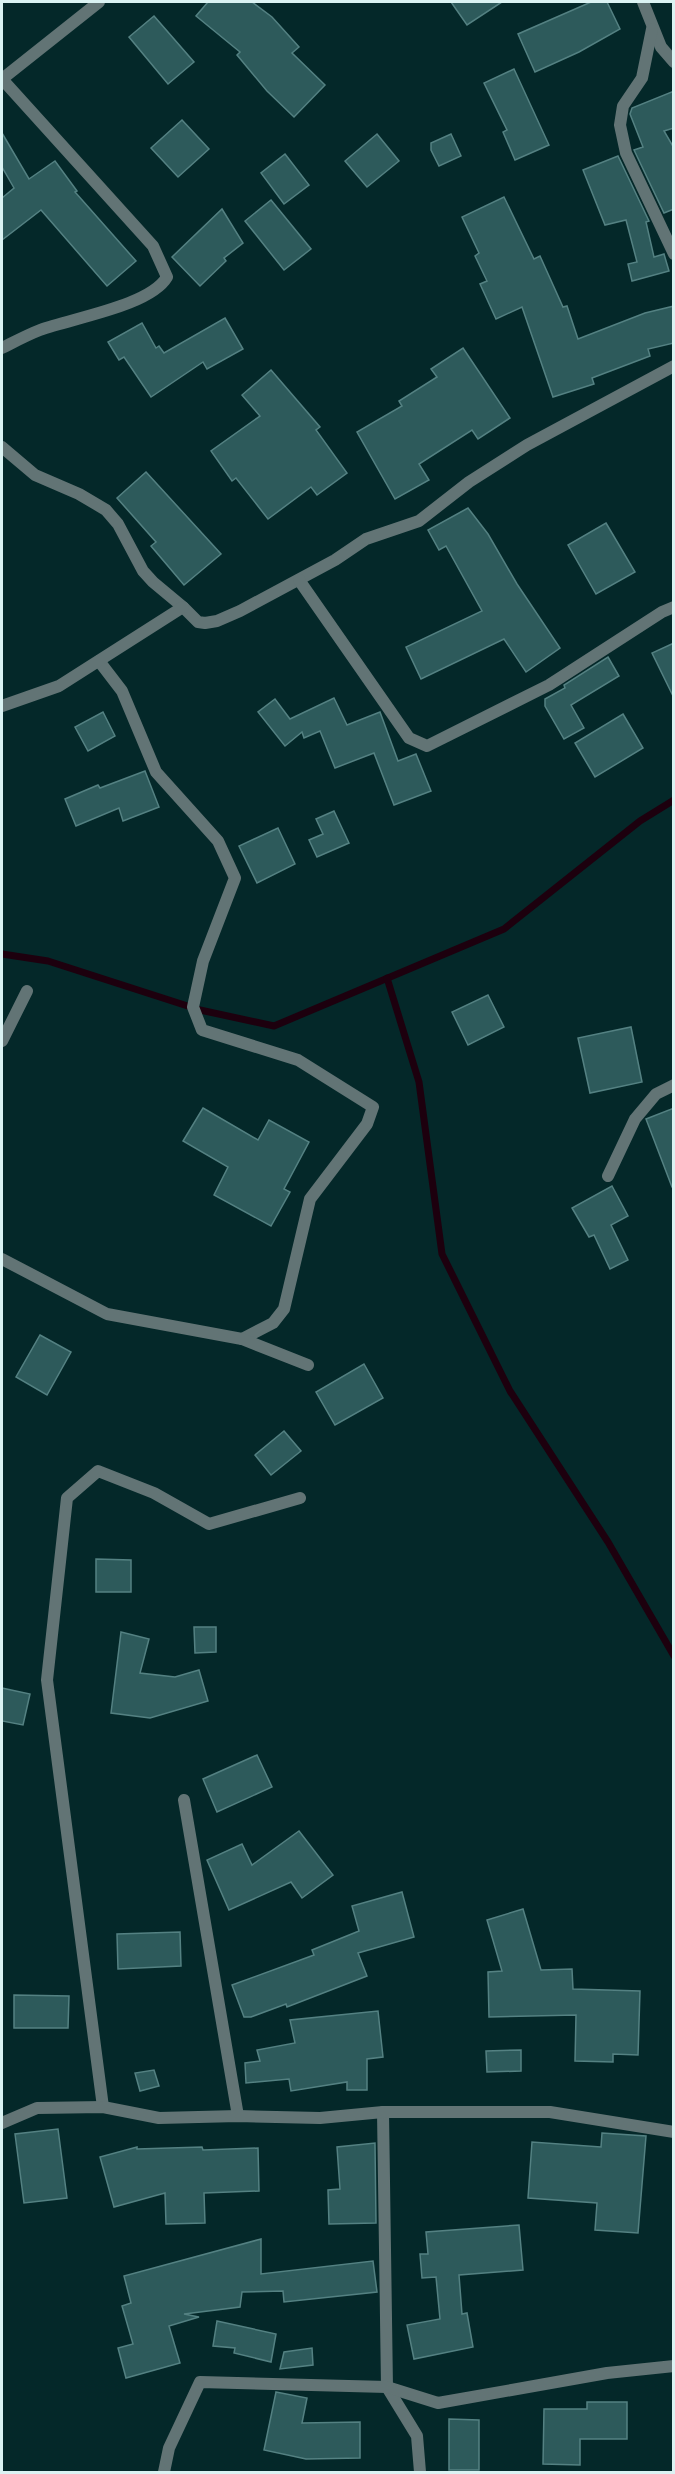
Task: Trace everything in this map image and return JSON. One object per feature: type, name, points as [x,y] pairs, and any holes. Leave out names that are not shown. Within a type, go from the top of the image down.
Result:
[{"type":"street","points":[[2,348],[40,330],[145,295],[155,290],[167,277],[153,246],[2,79],[99,2]]},
{"type":"street","points":[[643,2],[661,47],[674,62]]},
{"type":"street","points":[[652,29],[642,78],[623,106],[620,125],[621,138],[674,254]]},
{"type":"street","points":[[2,447],[35,475],[79,494],[106,510],[118,524],[143,571],[158,587],[198,622],[217,621],[335,560],[366,538],[419,521],[469,482],[527,444],[674,366]]},
{"type":"street","points":[[299,580],[409,738],[427,746],[549,685],[662,612],[674,608]]},
{"type":"street","points":[[2,706],[59,686],[183,607]]},
{"type":"street","points":[[99,661],[122,690],[156,772],[218,841],[235,878],[203,961],[193,1007],[202,1030],[298,1060],[373,1107],[367,1124],[309,1199],[284,1309],[273,1323],[242,1340]]},
{"type":"street","points":[[2,1041],[27,991]]},
{"type":"street","points":[[608,1176],[635,1119],[656,1094],[674,1085]]},
{"type":"street","points":[[2,1259],[107,1314],[242,1340],[308,1365]]},
{"type":"street","points":[[103,2107],[47,1680],[67,1498],[98,1471],[154,1493],[209,1524],[300,1498]]},
{"type":"street","points":[[184,1800],[238,2116]]},
{"type":"street","points":[[2,2123],[37,2108],[103,2107],[159,2118],[238,2116],[320,2118],[383,2112],[550,2112],[674,2132]]},
{"type":"street","points":[[383,2112],[387,2386],[417,2436],[420,2472]]},
{"type":"street","points":[[164,2472],[169,2448],[200,2382],[387,2386],[438,2403],[607,2373],[674,2366]]},
{"type":"building","points":[[208,2],[252,2],[272,17],[299,47],[292,53],[325,85],[294,117],[267,91],[237,55],[240,52],[196,16]]},
{"type":"building","points":[[451,2],[502,2],[467,25]]},
{"type":"building","points":[[591,2],[607,2],[620,29],[579,52],[535,72],[518,34]]},
{"type":"building","points":[[154,16],[194,62],[168,84],[129,37]]},
{"type":"building","points":[[514,69],[549,145],[515,160],[503,132],[507,130],[484,83]]},
{"type":"building","points":[[674,91],[674,128],[664,131],[674,148],[674,209],[664,213],[634,150],[643,147],[630,114],[632,108]]},
{"type":"building","points":[[182,120],[209,149],[178,177],[151,148]]},
{"type":"building","points":[[2,133],[29,179],[55,161],[77,191],[75,192],[136,261],[107,286],[41,210],[2,240],[2,198],[14,188],[2,167]]},
{"type":"building","points":[[377,134],[399,161],[367,187],[345,161]]},
{"type":"building","points":[[451,134],[461,156],[439,166],[431,150],[431,143]]},
{"type":"building","points":[[285,154],[309,185],[284,204],[261,173]]},
{"type":"building","points":[[618,156],[649,221],[646,222],[654,257],[664,254],[669,271],[632,281],[628,264],[637,262],[626,220],[605,225],[583,170]]},
{"type":"building","points":[[504,197],[534,259],[540,256],[563,307],[567,306],[578,339],[645,313],[674,306],[674,343],[648,349],[650,356],[592,378],[594,384],[553,397],[522,307],[496,319],[480,284],[487,281],[475,256],[479,253],[462,217]]},
{"type":"building","points":[[271,200],[311,249],[284,270],[245,221]]},
{"type":"building","points":[[222,209],[243,243],[224,258],[226,261],[200,286],[172,257]]},
{"type":"building","points":[[225,318],[243,349],[207,369],[203,362],[151,397],[124,357],[119,360],[108,342],[142,323],[156,348],[159,346],[164,353]]},
{"type":"building","points":[[463,348],[510,418],[478,439],[472,430],[419,464],[429,480],[395,499],[357,432],[402,406],[399,401],[437,377],[431,369]]},
{"type":"building","points":[[271,370],[320,427],[316,430],[347,473],[317,495],[311,487],[268,519],[236,478],[232,481],[211,451],[260,416],[242,395]]},
{"type":"building","points":[[146,472],[221,554],[184,585],[151,546],[156,542],[117,498]]},
{"type":"building","points":[[468,508],[488,534],[517,584],[560,648],[526,672],[504,639],[421,679],[406,647],[482,611],[446,546],[439,550],[428,530]]},
{"type":"building","points":[[606,523],[635,572],[596,594],[568,545]]},
{"type":"building","points":[[674,643],[674,698],[652,653]]},
{"type":"building","points":[[608,657],[619,676],[571,705],[584,728],[564,739],[545,706],[545,699],[565,688],[564,685]]},
{"type":"building","points":[[334,698],[347,725],[380,712],[398,761],[416,754],[431,791],[394,805],[374,753],[335,768],[320,731],[304,738],[302,732],[285,746],[258,712],[275,699],[290,719]]},
{"type":"building","points":[[103,712],[115,736],[88,751],[75,727]]},
{"type":"building","points":[[623,714],[643,748],[595,777],[575,743]]},
{"type":"building","points":[[145,771],[159,807],[123,821],[119,808],[76,826],[65,799],[98,785],[100,788]]},
{"type":"building","points":[[334,811],[349,843],[317,857],[309,840],[323,834],[316,819]]},
{"type":"building","points":[[278,828],[295,864],[257,883],[239,846]]},
{"type":"building","points":[[488,995],[504,1027],[468,1045],[452,1012]]},
{"type":"building","points":[[631,1027],[642,1082],[590,1093],[578,1038]]},
{"type":"building","points":[[203,1108],[258,1140],[269,1120],[309,1142],[284,1189],[290,1192],[271,1226],[214,1195],[228,1167],[183,1141]]},
{"type":"building","points":[[674,1108],[674,1187],[672,1187],[646,1119]]},
{"type":"building","points":[[612,1186],[628,1216],[611,1225],[628,1260],[610,1269],[594,1235],[589,1237],[572,1208]]},
{"type":"building","points":[[40,1335],[71,1352],[47,1395],[16,1377]]},
{"type":"building","points":[[364,1364],[383,1398],[335,1425],[316,1392]]},
{"type":"building","points":[[284,1431],[301,1451],[271,1475],[255,1455]]},
{"type":"building","points":[[96,1559],[131,1560],[131,1592],[96,1592]]},
{"type":"building","points":[[194,1627],[216,1627],[216,1652],[195,1653]]},
{"type":"building","points":[[121,1632],[149,1639],[140,1673],[175,1677],[199,1670],[208,1701],[150,1718],[111,1713]]},
{"type":"building","points":[[2,1688],[30,1694],[23,1725],[2,1721]]},
{"type":"building","points":[[257,1755],[272,1787],[217,1812],[203,1779]]},
{"type":"building","points":[[299,1831],[333,1875],[302,1898],[291,1882],[229,1910],[207,1860],[242,1844],[252,1865]]},
{"type":"building","points":[[402,1892],[414,1937],[358,1953],[367,1976],[287,2007],[286,2004],[251,2017],[244,2017],[232,1985],[314,1955],[312,1950],[359,1931],[352,1906]]},
{"type":"building","points":[[523,1909],[541,1970],[572,1969],[573,1989],[640,1991],[638,2055],[613,2054],[613,2062],[575,2061],[576,2015],[489,2017],[488,1972],[502,1971],[487,1920]]},
{"type":"building","points":[[180,1932],[181,1966],[118,1969],[117,1934]]},
{"type":"building","points":[[14,1995],[69,1996],[68,2028],[14,2028]]},
{"type":"building","points":[[378,2011],[383,2057],[367,2059],[367,2090],[347,2090],[347,2082],[291,2091],[289,2079],[246,2083],[245,2063],[260,2061],[257,2050],[295,2043],[290,2020]]},
{"type":"building","points":[[521,2050],[521,2071],[487,2072],[486,2051]]},
{"type":"building","points":[[154,2070],[159,2086],[140,2091],[135,2073]]},
{"type":"building","points":[[58,2129],[67,2198],[24,2203],[15,2134]]},
{"type":"building","points":[[602,2133],[646,2136],[638,2233],[595,2230],[597,2203],[528,2198],[532,2142],[601,2147]]},
{"type":"building","points":[[375,2143],[376,2223],[329,2224],[328,2190],[340,2189],[337,2147]]},
{"type":"building","points":[[137,2147],[137,2149],[202,2147],[203,2150],[258,2148],[259,2191],[204,2193],[205,2223],[166,2224],[165,2193],[114,2207],[100,2157]]},
{"type":"building","points":[[519,2225],[523,2270],[459,2275],[462,2314],[467,2313],[473,2347],[414,2359],[407,2325],[440,2319],[436,2277],[422,2278],[420,2254],[428,2254],[426,2232]]},
{"type":"building","points":[[261,2239],[261,2274],[373,2261],[377,2292],[284,2302],[283,2291],[242,2292],[240,2307],[184,2314],[199,2317],[169,2326],[180,2363],[126,2378],[118,2348],[133,2344],[122,2306],[131,2303],[124,2276]]},
{"type":"building","points":[[217,2321],[276,2334],[271,2362],[234,2353],[235,2348],[213,2346]]},
{"type":"building","points":[[312,2348],[313,2365],[280,2369],[284,2352]]},
{"type":"building","points":[[276,2392],[307,2398],[302,2423],[360,2422],[360,2458],[306,2459],[264,2450]]},
{"type":"building","points":[[587,2402],[627,2402],[627,2439],[580,2439],[580,2465],[543,2464],[544,2409],[587,2409]]},
{"type":"building","points":[[449,2419],[479,2420],[479,2470],[449,2470]]},
{"type":"waterway","points":[[2,954],[48,961],[200,1010],[274,1026],[504,929],[640,821],[674,800]]},
{"type":"waterway","points":[[387,978],[419,1082],[442,1254],[510,1391],[608,1542],[674,1656]]}]
